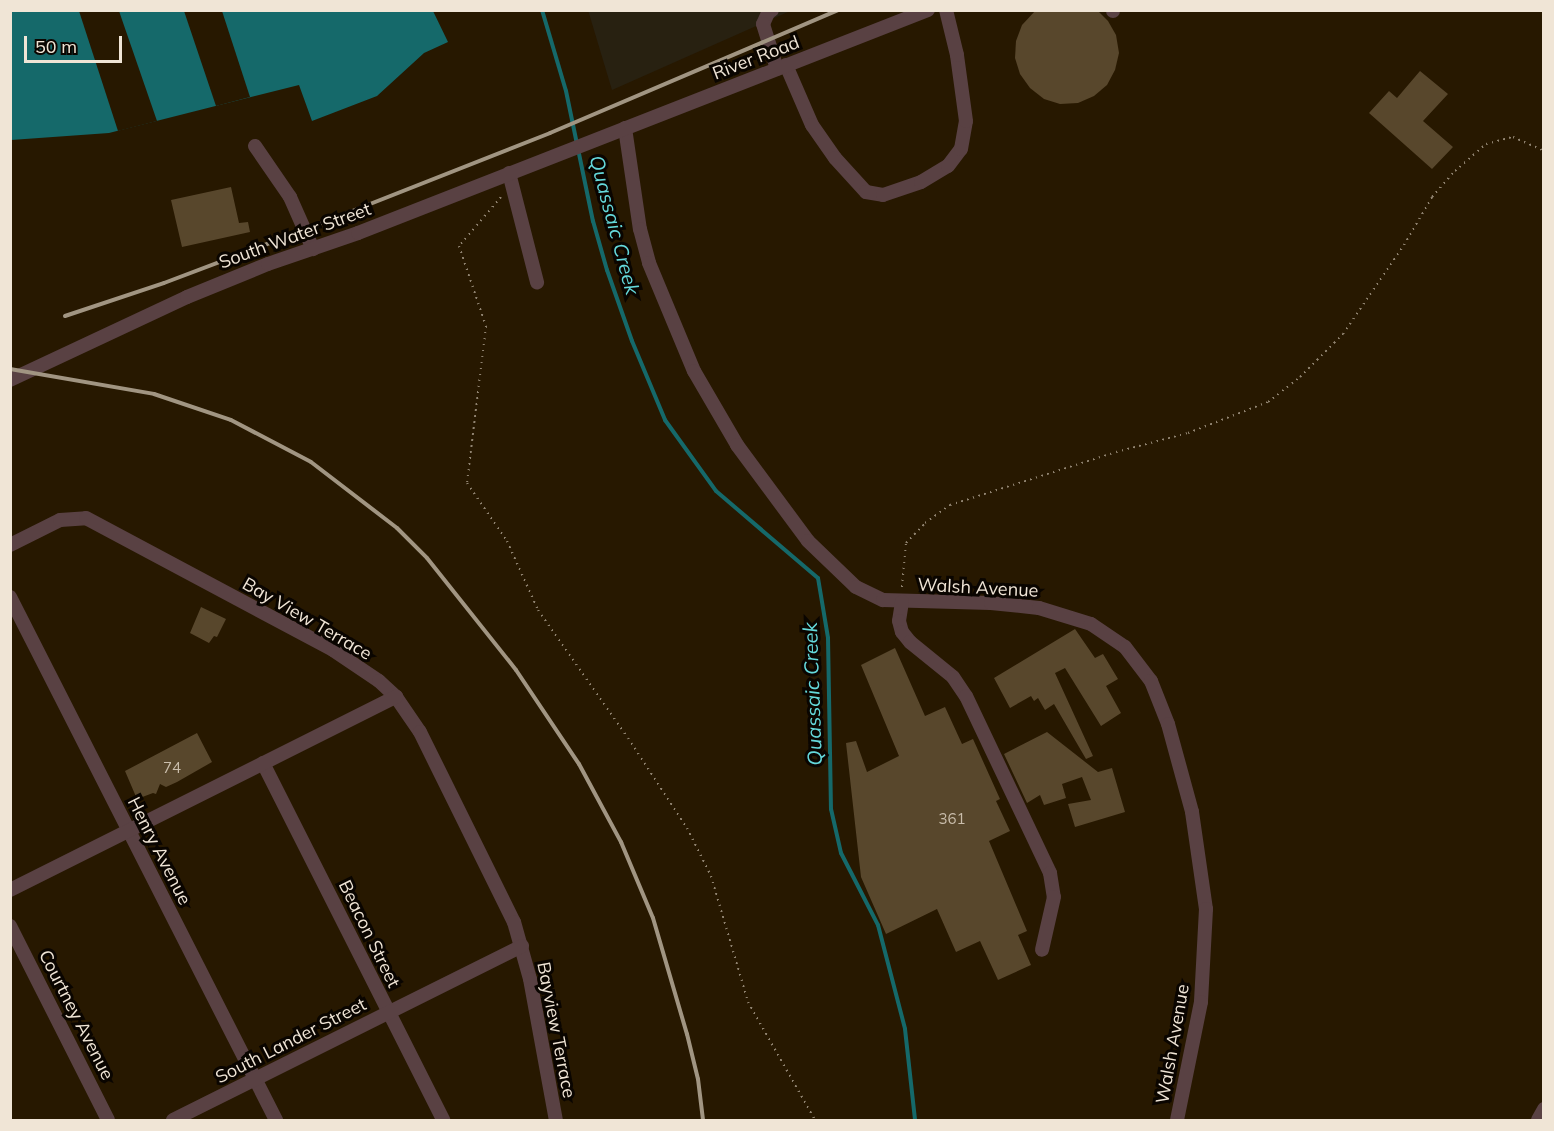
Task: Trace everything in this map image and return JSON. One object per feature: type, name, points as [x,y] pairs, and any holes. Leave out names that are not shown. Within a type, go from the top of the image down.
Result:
[{"type":"street","points":[[771,10],[764,24],[782,67],[812,125],[851,178],[866,192],[884,195],[911,186],[948,166],[961,149],[966,122],[957,55],[946,10]]},
{"type":"street","name":"River Road","points":[[597,140],[928,10]]},
{"type":"street","name":"Walsh Avenue","points":[[626,128],[640,229],[649,263],[694,371],[712,406],[776,502],[808,541],[856,587],[883,600],[991,603],[1039,608],[1066,614],[1091,624],[1125,647],[1151,681],[1168,724],[1192,812],[1206,909],[1201,1002],[1177,1120]]},
{"type":"street","name":"South Water Street","points":[[10,380],[187,297],[268,264],[313,249],[597,140]]},
{"type":"street","points":[[255,146],[290,197],[313,249]]},
{"type":"street","points":[[508,173],[537,282]]},
{"type":"street","name":"Bay View Terrace","points":[[10,545],[60,520],[86,518],[333,650],[379,681],[396,697],[420,732],[514,922],[522,946]]},
{"type":"street","name":"Henry Avenue","points":[[10,597],[276,1120]]},
{"type":"street","points":[[902,602],[900,621],[902,632],[909,642],[953,677],[966,696],[1050,873],[1054,897],[1042,950]]},
{"type":"street","points":[[10,890],[396,697]]},
{"type":"street","name":"Beacon Street","points":[[263,763],[443,1120]]},
{"type":"street","name":"Courtney Avenue","points":[[10,926],[108,1120]]},
{"type":"street","name":"South Lander Street","points":[[172,1120],[522,946]]},
{"type":"street","name":"Bayview Terrace","points":[[522,946],[556,1120]]},
{"type":"street","points":[[1538,1120],[1544,1109]]},
{"type":"path","points":[[902,602],[902,570],[906,543],[925,523],[950,506],[1116,452],[1188,433],[1268,402],[1300,377],[1343,334],[1404,245],[1432,197],[1455,171],[1486,144],[1513,137],[1544,151]]},
{"type":"path","points":[[508,173],[504,195],[459,246],[486,326],[467,483],[507,541],[537,610],[628,738],[687,828],[711,876],[748,1002],[815,1120]]},
{"type":"shaded area","points":[[588,10],[790,11],[612,90]]},
{"type":"water","points":[[11,11],[433,11],[448,42],[424,53],[377,96],[312,121],[299,85],[109,133],[11,140]]},
{"type":"pier","points":[[79,11],[119,11],[157,121],[118,131]]},
{"type":"pier","points":[[184,11],[222,11],[250,97],[216,106]]},
{"type":"building","points":[[1036,10],[1097,10],[1108,21],[1116,35],[1119,53],[1115,70],[1107,85],[1094,96],[1078,103],[1060,104],[1044,99],[1030,88],[1020,74],[1015,58],[1016,41],[1022,25]]},
{"type":"building","points":[[1420,71],[1448,94],[1423,121],[1453,147],[1432,169],[1369,113],[1389,91],[1397,98]]},
{"type":"building","points":[[231,187],[239,223],[248,222],[250,232],[182,247],[171,200]]},
{"type":"building","points":[[201,607],[226,619],[217,637],[214,636],[209,643],[190,633]]},
{"type":"building","points":[[1075,629],[1095,658],[1103,654],[1118,679],[1106,686],[1121,713],[1101,726],[1065,668],[1055,673],[1093,756],[1086,759],[1054,704],[1045,710],[1038,698],[1034,701],[1031,696],[1010,708],[994,678]]},
{"type":"building","points":[[895,648],[925,716],[945,707],[962,744],[973,739],[1000,799],[996,801],[1010,831],[989,841],[1027,931],[1018,935],[1031,965],[998,980],[980,941],[956,952],[937,909],[886,934],[861,877],[846,743],[856,741],[867,772],[899,756],[861,665]]},
{"type":"building","points":[[1047,732],[1098,772],[1112,768],[1125,812],[1075,827],[1068,804],[1091,800],[1082,777],[1062,784],[1066,798],[1044,805],[1040,795],[1027,803],[1004,754]]},
{"type":"building","points":[[197,733],[212,762],[166,787],[160,784],[156,794],[137,799],[125,771]]},
{"type":"waterway","name":"Quassaic Creek","points":[[542,10],[566,91],[593,221],[607,270],[632,341],[665,420],[716,491],[818,578],[828,638],[831,809],[841,853],[878,925],[905,1029],[915,1120]]},
{"type":"railway","points":[[65,316],[164,283],[550,133],[838,10]]},
{"type":"railway","points":[[10,369],[154,394],[231,420],[311,462],[397,528],[427,558],[516,670],[579,764],[621,842],[653,918],[687,1034],[698,1079],[703,1120]]}]
